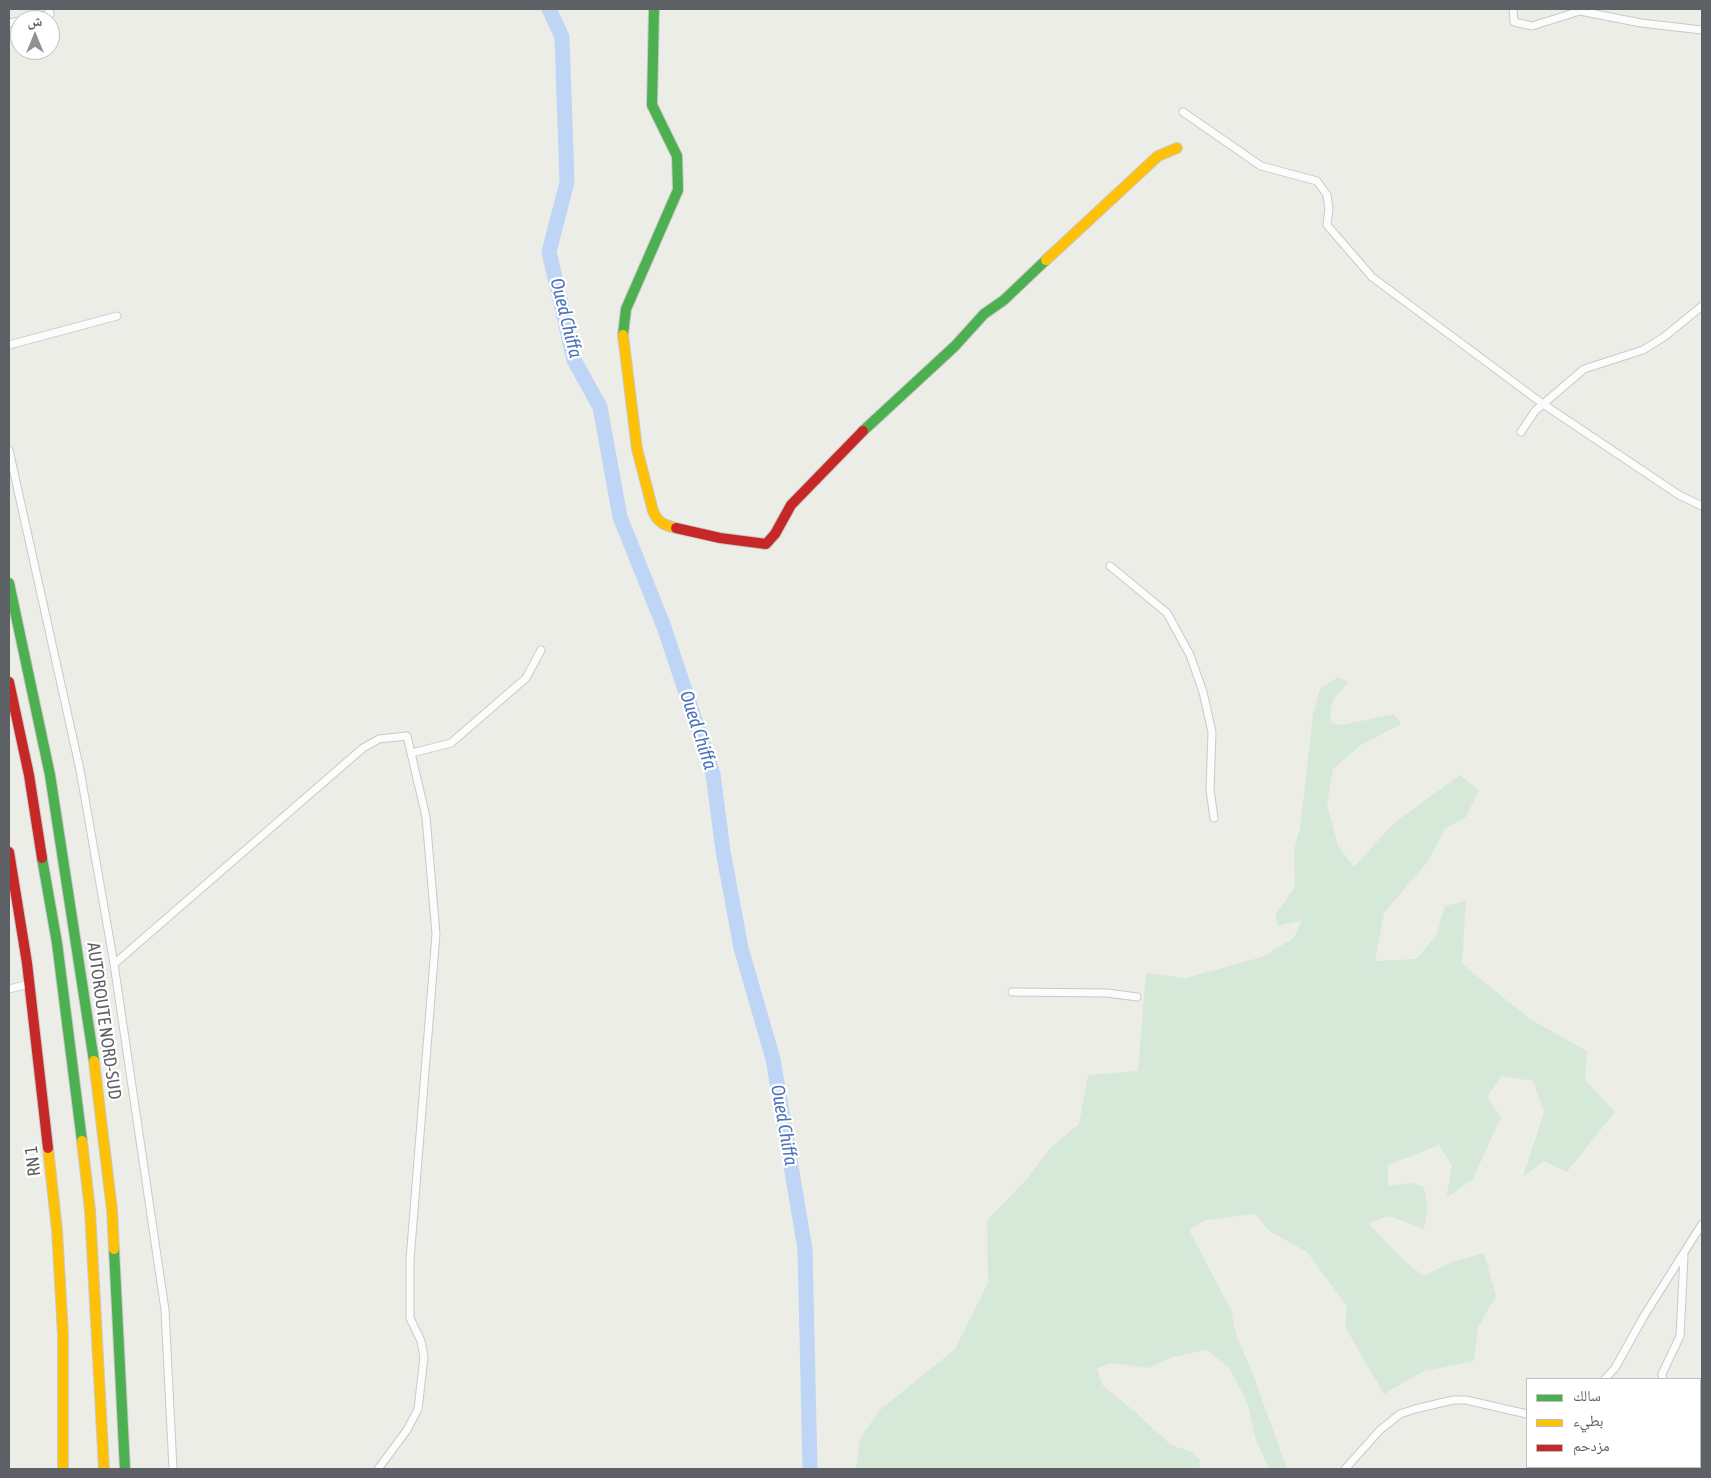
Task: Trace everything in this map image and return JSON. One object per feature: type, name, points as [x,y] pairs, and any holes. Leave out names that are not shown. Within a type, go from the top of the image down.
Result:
[{"type":"main road","points":[[654,9],[652,105],[677,156],[678,190],[626,310],[622,329],[637,449],[653,511],[657,520],[663,525],[720,538],[766,544],[775,534],[791,505],[880,414],[955,346],[984,314],[1004,300],[1158,156],[1177,148]]},
{"type":"main road","name":"AUTOROUTE NORD-SUD","points":[[9,583],[50,775],[94,1065],[112,1210],[127,1469]]},
{"type":"main road","name":"AUTOROUTE NORD-SUD","points":[[9,682],[29,775],[49,908],[57,943],[79,1111],[90,1210],[103,1466]]},
{"type":"main road","name":"RN 1","points":[[9,852],[29,984],[60,1267],[64,1354],[63,1469]]},
{"type":"street","points":[[1513,9],[1514,22],[1532,26],[1580,11],[1641,23],[1702,30]]},
{"type":"street","points":[[1183,112],[1261,166],[1317,181],[1326,195],[1329,209],[1326,225],[1372,277],[1543,404],[1679,495],[1702,506]]},
{"type":"street","points":[[1521,432],[1543,404],[1584,369],[1643,350],[1664,337],[1702,306]]},
{"type":"street","points":[[9,345],[117,316]]},
{"type":"street","points":[[9,450],[80,770],[114,964],[165,1310],[173,1469]]},
{"type":"street","points":[[1110,566],[1167,613],[1190,656],[1204,692],[1212,732],[1210,790],[1214,818]]},
{"type":"street","points":[[412,753],[451,743],[526,678],[541,650]]},
{"type":"street","points":[[114,964],[363,748],[379,740],[407,736],[426,817],[436,934],[410,1260],[410,1318],[421,1341],[424,1357],[418,1409],[407,1430],[378,1469]]},
{"type":"street","points":[[9,989],[29,984]]},
{"type":"street","points":[[1012,992],[1107,993],[1137,997]]},
{"type":"street","points":[[1606,1378],[1615,1368],[1644,1316],[1702,1224]]},
{"type":"street","points":[[1663,1378],[1662,1374],[1680,1336],[1684,1255]]},
{"type":"street","points":[[1346,1469],[1380,1430],[1400,1414],[1415,1409],[1453,1400],[1466,1400],[1526,1414]]},
{"type":"green space","points":[[1338,677],[1349,682],[1340,691],[1332,704],[1331,723],[1342,725],[1394,714],[1401,724],[1361,745],[1333,769],[1327,804],[1338,846],[1354,867],[1394,823],[1460,775],[1479,790],[1466,817],[1445,829],[1428,861],[1384,913],[1375,961],[1416,959],[1436,936],[1445,906],[1466,901],[1462,964],[1530,1019],[1587,1051],[1585,1080],[1615,1112],[1567,1172],[1544,1161],[1523,1177],[1544,1112],[1533,1081],[1502,1076],[1487,1097],[1501,1117],[1473,1179],[1446,1198],[1452,1165],[1439,1145],[1388,1165],[1388,1186],[1411,1183],[1424,1187],[1428,1208],[1424,1229],[1389,1216],[1368,1223],[1404,1261],[1424,1276],[1451,1262],[1484,1253],[1496,1296],[1478,1327],[1474,1361],[1424,1371],[1384,1394],[1345,1327],[1347,1306],[1307,1252],[1269,1231],[1256,1214],[1205,1220],[1189,1230],[1231,1310],[1237,1338],[1250,1366],[1287,1469],[1269,1469],[1255,1437],[1247,1402],[1230,1369],[1207,1350],[1173,1357],[1148,1368],[1112,1363],[1097,1368],[1103,1386],[1133,1410],[1171,1445],[1192,1452],[1200,1460],[1199,1469],[856,1469],[860,1438],[880,1410],[955,1349],[988,1283],[987,1220],[1027,1179],[1050,1148],[1079,1124],[1088,1075],[1138,1071],[1146,973],[1186,978],[1262,957],[1294,938],[1302,920],[1277,926],[1276,913],[1295,887],[1294,850],[1300,828],[1313,715],[1320,689]]},
{"type":"waterway","name":"Oued Chiffa","points":[[549,9],[562,37],[567,182],[549,252],[574,360],[600,407],[620,517],[664,627],[713,774],[723,851],[741,948],[773,1059],[805,1249],[810,1469]]},
{"type":"traffic: fast","points":[[623,335],[626,309],[678,190],[677,156],[652,105],[654,9]]},
{"type":"traffic: fast","points":[[863,431],[955,346],[984,314],[1004,300],[1046,260]]},
{"type":"traffic: fast","points":[[9,583],[50,775],[94,1061]]},
{"type":"traffic: fast","points":[[42,858],[57,943],[82,1141]]},
{"type":"traffic: fast","points":[[114,1249],[125,1469]]},
{"type":"traffic: slow","points":[[1046,260],[1158,156],[1177,148]]},
{"type":"traffic: slow","points":[[623,335],[637,449],[653,511],[662,523],[676,528]]},
{"type":"traffic: slow","points":[[94,1061],[112,1210],[114,1249]]},
{"type":"traffic: slow","points":[[82,1141],[90,1210],[104,1469]]},
{"type":"traffic: slow","points":[[48,1148],[57,1230],[63,1335],[63,1469]]},
{"type":"traffic: jam","points":[[676,528],[720,538],[766,544],[775,534],[791,505],[863,431]]},
{"type":"traffic: jam","points":[[9,682],[29,775],[42,858]]},
{"type":"traffic: jam","points":[[9,852],[27,963],[48,1148]]}]
